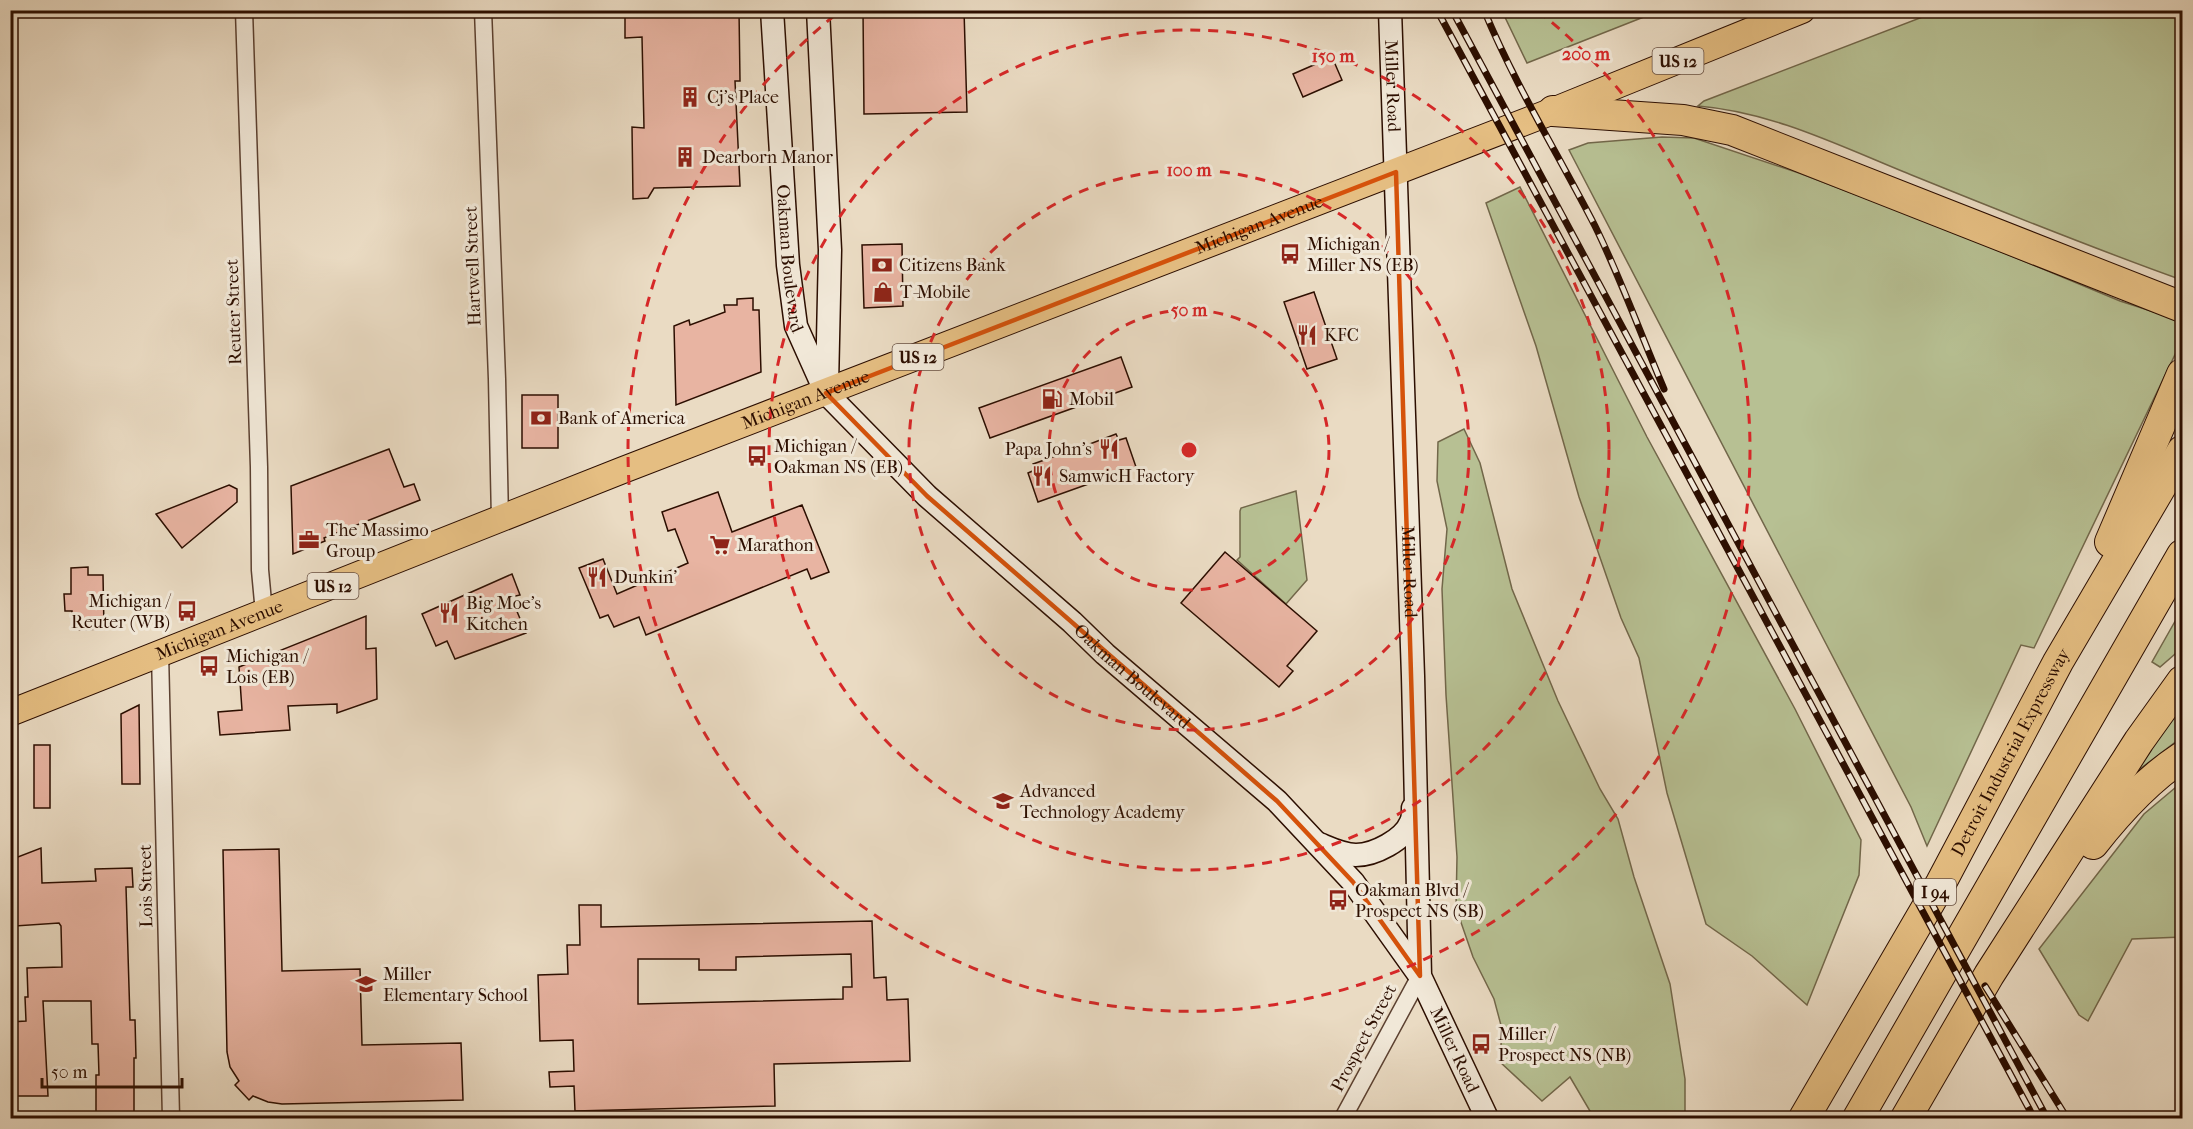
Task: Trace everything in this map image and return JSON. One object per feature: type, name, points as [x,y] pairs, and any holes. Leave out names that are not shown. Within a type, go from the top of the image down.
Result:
[{"type":"highway","points":[[1553,111],[1683,120],[1732,130],[2175,304]]},
{"type":"highway","points":[[2058,662],[2182,374]]},
{"type":"highway","name":"Detroit Industrial Expressway","points":[[1804,1119],[1941,883],[2058,662],[2182,450]]},
{"type":"highway","name":"I 94","points":[[1858,1119],[2182,555]]},
{"type":"highway","points":[[1906,1119],[1989,975],[2139,741],[2182,681]]},
{"type":"highway","points":[[1989,975],[2120,810],[2182,757]]},
{"type":"main road","name":"Oakman Boulevard","points":[[772,10],[788,265],[796,326],[826,393],[927,496],[1072,622],[1105,654],[1277,801],[1353,882],[1420,976]]},
{"type":"main road","name":"Oakman Boulevard","points":[[818,10],[830,250],[826,393]]},
{"type":"main road","name":"Miller Road","points":[[1390,10],[1420,976],[1487,1119]]},
{"type":"main road","name":"Michigan Avenue","points":[[10,713],[1553,111],[1802,10]]},
{"type":"main road","points":[[1315,842],[1355,855],[1375,852],[1395,842],[1411,823],[1416,792]]},
{"type":"street","name":"Reuter Street","points":[[244,10],[259,468],[260,570],[264,613]]},
{"type":"street","name":"Hartwell Street","points":[[483,10],[498,390],[500,520]]},
{"type":"street","name":"Lois Street","points":[[160,653],[171,1119]]},
{"type":"street","name":"Prospect Street","points":[[1343,1119],[1420,976]]},
{"type":"highlighted area","points":[[1396,172],[1420,976],[1353,882],[1277,801],[927,496],[826,393]]},
{"type":"green space","points":[[1502,11],[1659,11],[1527,63]]},
{"type":"green space","points":[[1938,11],[2182,11],[2182,280],[1781,123],[1698,106],[1704,101]]},
{"type":"green space","points":[[1662,137],[1694,138],[1799,173],[1944,228],[2120,301],[2182,321],[2182,340],[2034,648],[2021,645],[1927,846],[1911,807],[1569,150],[1588,143]]},
{"type":"green space","points":[[1520,187],[1647,437],[1795,709],[1861,840],[1859,875],[1807,1005],[1752,956],[1706,924],[1667,793],[1639,658],[1621,618],[1579,497],[1536,346],[1486,203]]},
{"type":"green space","points":[[1464,429],[1480,463],[1512,589],[1558,701],[1600,789],[1618,819],[1634,877],[1670,984],[1685,1079],[1685,1118],[1591,1118],[1590,1111],[1570,1077],[1542,1101],[1500,1062],[1502,1029],[1494,999],[1473,957],[1456,908],[1457,857],[1446,695],[1442,589],[1447,529],[1437,481],[1438,442]]},
{"type":"green space","points":[[1296,491],[1307,580],[1286,604],[1237,560],[1240,557],[1240,511],[1241,508]]},
{"type":"green space","points":[[2182,609],[2182,648],[2160,667],[2152,662]]},
{"type":"green space","points":[[2182,700],[2182,737],[2136,772]]},
{"type":"green space","points":[[2182,782],[2182,937],[2132,939],[2088,1021],[2079,1015],[2039,949],[2144,814]]},
{"type":"building","points":[[625,10],[739,10],[740,81],[735,81],[740,186],[654,188],[648,198],[633,199],[632,127],[644,128],[642,37],[625,38]]},
{"type":"building","points":[[863,10],[964,10],[967,112],[864,114]]},
{"type":"building","points":[[1332,57],[1342,80],[1303,97],[1293,74]]},
{"type":"building","points":[[902,244],[903,306],[864,308],[862,245]]},
{"type":"building","points":[[1314,292],[1337,359],[1307,369],[1284,302]]},
{"type":"building","points":[[753,298],[753,310],[759,310],[761,372],[676,405],[674,326],[689,320],[690,325],[725,312],[724,305],[737,305],[737,299]]},
{"type":"building","name":"Mobil","points":[[1121,357],[1132,387],[990,438],[979,408]]},
{"type":"building","points":[[522,395],[558,395],[558,448],[522,448]]},
{"type":"building","points":[[1116,434],[1119,440],[1126,438],[1136,467],[1038,502],[1028,473],[1035,470],[1033,464],[1067,452],[1075,446],[1082,447]]},
{"type":"building","points":[[389,449],[404,487],[414,484],[420,500],[324,538],[325,541],[293,554],[291,486]]},
{"type":"building","points":[[229,485],[237,489],[237,502],[182,548],[156,514]]},
{"type":"building","points":[[718,492],[732,532],[802,505],[829,572],[811,579],[807,569],[646,635],[639,617],[614,627],[608,615],[600,618],[579,568],[603,559],[617,594],[688,563],[675,529],[668,531],[662,512]]},
{"type":"building","points":[[1225,552],[1317,631],[1287,666],[1293,671],[1279,687],[1181,603]]},
{"type":"building","points":[[88,567],[88,575],[103,575],[104,629],[72,630],[72,611],[65,611],[64,594],[71,594],[71,568]]},
{"type":"building","points":[[512,574],[520,595],[511,597],[526,633],[455,659],[447,641],[436,646],[422,614]]},
{"type":"building","points":[[366,616],[366,649],[376,648],[377,699],[337,713],[337,704],[288,706],[290,730],[220,735],[218,712],[242,710],[239,667]]},
{"type":"building","points":[[139,705],[140,784],[122,784],[121,714]]},
{"type":"building","points":[[34,745],[50,745],[50,808],[34,808]]},
{"type":"building","points":[[41,848],[42,883],[96,881],[95,869],[132,868],[133,887],[126,887],[130,1020],[135,1020],[134,1119],[96,1119],[96,1075],[99,1075],[98,1044],[92,1044],[91,1001],[43,1001],[48,1096],[10,1096],[10,1022],[26,1021],[27,968],[62,967],[59,923],[15,926],[13,896],[10,895],[10,860]]},
{"type":"building","name":"Miller Elementary School","points":[[279,849],[282,971],[360,969],[362,1045],[461,1043],[463,1100],[282,1104],[253,1096],[249,1100],[235,1085],[239,1081],[230,1067],[227,1052],[223,850]]},
{"type":"building","points":[[579,905],[601,905],[601,927],[872,921],[874,978],[886,977],[887,1000],[908,999],[910,1061],[774,1064],[775,1106],[575,1111],[574,1086],[550,1087],[549,1072],[574,1071],[573,1040],[540,1041],[538,975],[568,974],[567,945],[580,945]],"holes":[[[851,954],[852,987],[843,987],[843,999],[638,1004],[638,959],[699,959],[699,970],[736,970],[736,957]]]},
{"type":"railway","points":[[1437,10],[2034,1118]]},
{"type":"railway","points":[[1452,10],[2047,1118]]},
{"type":"railway","points":[[1484,10],[1523,92],[1595,226],[1664,389]]},
{"type":"railway","points":[[1985,986],[2067,1118]]},
{"type":"place","name":"Cj's Place","points":[[690,97]]},
{"type":"place","name":"Dearborn Manor","points":[[685,157]]},
{"type":"place","name":"Michigan / Miller NS (EB)","points":[[1290,254]]},
{"type":"place","name":"Citizens Bank","points":[[882,265]]},
{"type":"place","name":"T-Mobile","points":[[883,292]]},
{"type":"place","name":"KFC","points":[[1307,335]]},
{"type":"place","name":"Mobil","points":[[1052,399]]},
{"type":"place","name":"Bank of America","points":[[541,418]]},
{"type":"place","name":"Papa John's","points":[[1109,449]]},
{"type":"place","name":"Michigan / Oakman NS (EB)","points":[[757,456]]},
{"type":"place","name":"SamwicH Factory","points":[[1042,476]]},
{"type":"place","name":"The Massimo Group","points":[[309,540]]},
{"type":"place","name":"Marathon","points":[[720,545]]},
{"type":"place","name":"Dunkin'","points":[[597,577]]},
{"type":"place","name":"Michigan / Reuter (WB)","points":[[187,611]]},
{"type":"place","name":"Big Moe's Kitchen","points":[[449,613]]},
{"type":"place","name":"Michigan / Lois (EB)","points":[[209,666]]},
{"type":"place","name":"Advanced Technology Academy","points":[[1003,801]]},
{"type":"place","name":"Oakman Blvd / Prospect NS (SB)","points":[[1338,900]]},
{"type":"place","name":"Miller Elementary School","points":[[366,984]]},
{"type":"place","name":"Miller / Prospect NS (NB)","points":[[1481,1044]]}]
